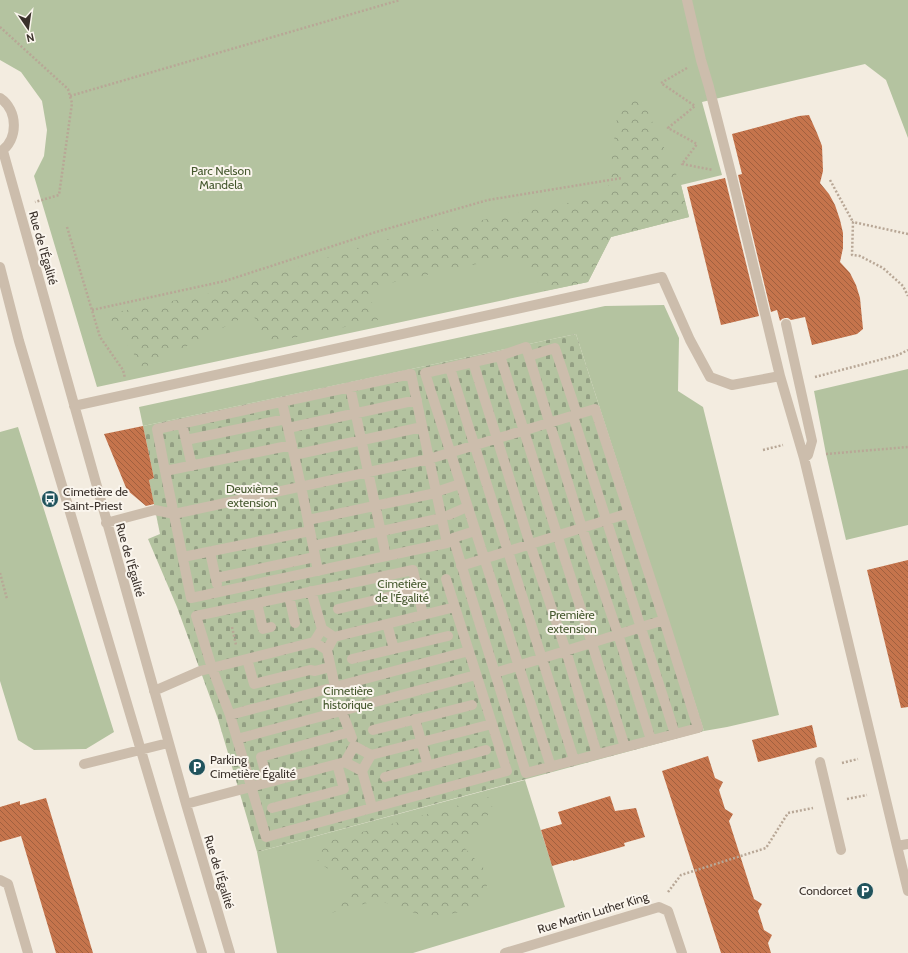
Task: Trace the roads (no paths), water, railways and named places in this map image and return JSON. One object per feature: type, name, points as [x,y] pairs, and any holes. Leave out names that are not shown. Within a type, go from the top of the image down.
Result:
[{"type":"street","points":[[687,0],[780,376],[804,458],[908,891]]},
{"type":"street","points":[[0,98],[4,100],[10,109],[14,120],[14,131],[10,142],[1,152]]},
{"type":"street","name":"Rue de l'Égalité","points":[[1,152],[18,207],[168,742],[230,953]]},
{"type":"street","points":[[0,267],[19,341],[140,750],[202,953]]},
{"type":"street","points":[[74,406],[662,277],[690,340],[710,377],[732,385],[780,376]]},
{"type":"street","points":[[786,324],[812,441],[808,455],[804,458]]},
{"type":"street","points":[[551,767],[425,373],[500,356],[526,348],[582,528],[618,634],[651,740]]},
{"type":"street","points":[[529,356],[555,348],[674,734]]},
{"type":"street","points":[[500,356],[625,747]]},
{"type":"street","points":[[473,362],[530,544],[566,651],[597,754]]},
{"type":"street","points":[[450,368],[574,760]]},
{"type":"street","points":[[411,374],[429,459],[445,516],[447,543],[191,598],[157,429],[350,387],[411,374]]},
{"type":"street","points":[[350,387],[386,556]]},
{"type":"street","points":[[186,440],[287,423],[356,414],[417,400]]},
{"type":"street","points":[[282,402],[302,486],[318,571]]},
{"type":"street","points":[[106,522],[155,510],[174,514],[429,459],[595,409],[698,728],[526,773],[453,538],[475,531]]},
{"type":"street","points":[[182,424],[192,466]]},
{"type":"street","points":[[294,455],[422,427]]},
{"type":"street","points":[[165,471],[292,445]]},
{"type":"street","points":[[308,520],[439,491],[460,484]]},
{"type":"street","points":[[313,546],[381,532],[445,516],[467,507]]},
{"type":"street","points":[[461,566],[629,512]]},
{"type":"street","points":[[183,557],[310,531]]},
{"type":"street","points":[[210,552],[219,592]]},
{"type":"street","points":[[216,578],[316,557]]},
{"type":"street","points":[[423,615],[412,570],[196,616],[212,668],[230,715],[266,836],[507,771],[446,579]]},
{"type":"street","points":[[338,609],[417,590]]},
{"type":"street","points":[[311,591],[322,629],[334,637],[455,607]]},
{"type":"street","points":[[289,596],[295,623]]},
{"type":"street","points":[[257,603],[263,629],[271,628]]},
{"type":"street","points":[[495,673],[664,620]]},
{"type":"street","points":[[388,624],[394,649]]},
{"type":"street","points":[[154,691],[200,671],[314,642],[322,629]]},
{"type":"street","points":[[352,659],[448,636]]},
{"type":"street","points":[[334,637],[327,650],[335,687]]},
{"type":"street","points":[[314,642],[327,650]]},
{"type":"street","points":[[230,715],[469,651]]},
{"type":"street","points":[[244,660],[254,684],[310,670],[315,671],[330,668]]},
{"type":"street","points":[[237,739],[476,676]]},
{"type":"street","points":[[373,730],[472,705]]},
{"type":"street","points":[[342,712],[354,746],[371,755],[492,724]]},
{"type":"street","points":[[415,719],[428,766]]},
{"type":"street","points":[[268,782],[261,757],[350,732]]},
{"type":"street","points":[[84,764],[168,742]]},
{"type":"street","points":[[272,808],[344,789],[341,763],[354,746]]},
{"type":"street","points":[[385,777],[486,750]]},
{"type":"street","points":[[371,755],[362,771],[372,807]]},
{"type":"street","points":[[820,762],[841,850]]},
{"type":"street","points":[[186,804],[341,763],[362,771]]},
{"type":"street","points":[[897,846],[908,844]]},
{"type":"street","points":[[0,880],[8,884],[28,953]]},
{"type":"street","name":"Rue Martin Luther King","points":[[505,953],[658,906],[668,911],[682,953]]},
{"type":"place","name":"Cimetière de Saint-Priest","points":[[50,499]]},
{"type":"place","name":"Parking Cimetière Égalité","points":[[197,767]]},
{"type":"place","name":"Condorcet","points":[[865,891]]},
{"type":"park label","name":"Parc Nelson Mandela","points":[[221,178]]},
{"type":"park label","name":"Deuxième extension","points":[[252,496]]},
{"type":"park label","name":"Cimetière de l'Égalité","points":[[402,591]]},
{"type":"park label","name":"Première extension","points":[[572,622]]},
{"type":"park label","name":"Cimetière historique","points":[[348,698]]}]
